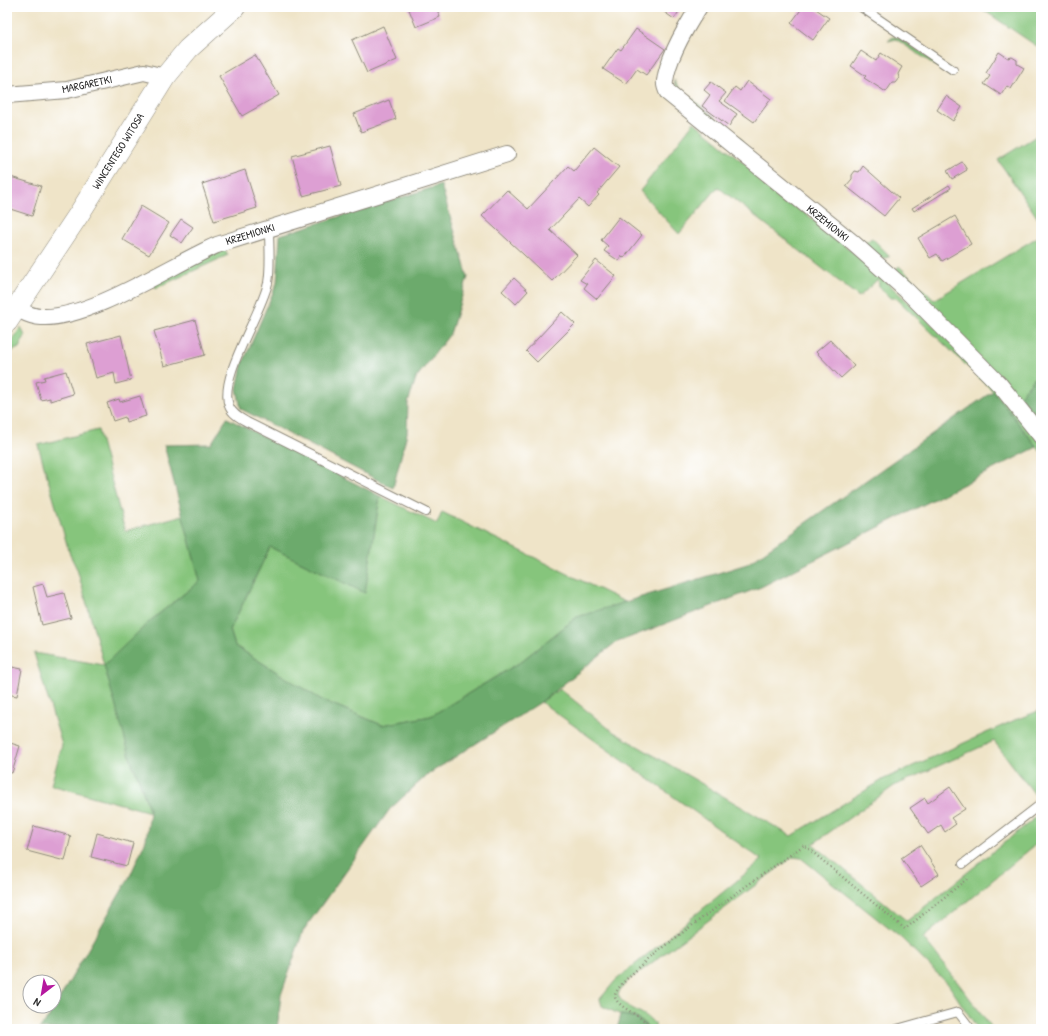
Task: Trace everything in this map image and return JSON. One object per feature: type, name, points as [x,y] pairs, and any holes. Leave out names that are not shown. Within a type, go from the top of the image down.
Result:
[{"type":"street","name":"WINCENTEGO WITOSA","points":[[11,315],[79,214],[165,77],[188,49],[235,7]]},
{"type":"street","name":"KRZEMIONKI","points":[[699,7],[682,35],[673,55],[665,81],[668,93],[852,242],[906,290],[1000,385],[1041,436]]},
{"type":"street","name":"MARGARETKI","points":[[7,95],[67,90],[144,72],[165,77]]},
{"type":"street","name":"KRZEMIONKI","points":[[11,315],[41,317],[75,312],[143,283],[188,258],[217,245],[507,154]]},
{"type":"lane","points":[[861,7],[954,70]]},
{"type":"lane","points":[[269,228],[270,261],[268,283],[231,375],[227,391],[229,407],[234,414],[247,422],[426,512]]},
{"type":"lane","points":[[963,864],[1041,804]]},
{"type":"lane","points":[[897,1029],[958,1012],[971,1029]]},
{"type":"path","points":[[652,1029],[648,1023],[618,1004],[614,997],[623,981],[709,913],[804,846],[905,929],[973,874]]},
{"type":"green space","points":[[979,7],[1041,7],[1041,49]]},
{"type":"green space","points":[[893,37],[898,37],[953,73],[951,76],[896,39],[888,41]]},
{"type":"green space","points":[[674,80],[679,88],[743,141],[740,144],[679,95]]},
{"type":"green space","points":[[694,122],[859,257],[944,335],[997,388],[1041,443],[1041,452],[993,391],[896,298],[890,298],[879,286],[878,279],[859,297],[718,187],[679,234],[640,191]]},
{"type":"green space","points":[[1041,133],[1041,223],[998,160]]},
{"type":"green space","points":[[441,185],[468,277],[450,334],[416,378],[408,403],[407,433],[393,488],[241,409],[237,389],[242,365],[277,283],[280,235]]},
{"type":"green space","points":[[1041,235],[1041,370],[1018,398],[896,273],[896,269],[899,266],[934,300]]},
{"type":"green space","points":[[872,238],[890,256],[882,258],[873,252],[865,243]]},
{"type":"green space","points":[[224,248],[228,255],[156,288],[151,283]]},
{"type":"green space","points":[[21,327],[25,336],[19,348],[10,352],[7,359],[7,349]]},
{"type":"green space","points":[[1041,370],[1041,427],[1018,398]]},
{"type":"green space","points":[[993,391],[1037,447],[761,587],[615,643],[541,702],[427,775],[390,809],[303,931],[281,995],[277,1029],[39,1029],[51,1014],[62,1014],[62,994],[130,876],[146,840],[150,812],[132,764],[104,665],[150,621],[200,581],[164,445],[211,444],[227,418],[380,496],[365,593],[270,547],[230,630],[235,646],[320,699],[382,725],[431,716],[519,663],[577,617],[747,564]]},
{"type":"green space","points":[[98,430],[125,531],[183,515],[200,581],[150,621],[132,764],[150,812],[51,785],[62,745],[34,653],[104,665],[77,569],[70,555],[38,445]]},
{"type":"green space","points":[[380,496],[437,524],[442,512],[627,603],[577,617],[519,663],[431,716],[382,725],[320,699],[235,646],[230,630],[270,547],[364,592]]},
{"type":"green space","points":[[560,689],[612,731],[791,836],[884,779],[1015,720],[1041,710],[1041,798],[1039,800],[994,741],[894,786],[813,844],[907,921],[1041,813],[1041,840],[923,938],[993,1029],[978,1029],[948,984],[901,938],[801,858],[793,857],[629,980],[620,990],[618,995],[626,1005],[650,1019],[654,1023],[656,1029],[649,1029],[645,1024],[633,1016],[621,1015],[602,1006],[600,999],[615,981],[762,860],[541,702]]},
{"type":"green space","points":[[621,1015],[636,1019],[649,1029],[617,1029]]},
{"type":"building","points":[[408,7],[436,7],[440,17],[416,27]]},
{"type":"building","points":[[657,7],[682,7],[674,19]]},
{"type":"building","points":[[803,7],[813,7],[829,18],[813,40],[791,23]]},
{"type":"building","points":[[383,26],[397,60],[367,73],[352,40]]},
{"type":"building","points":[[636,29],[665,49],[646,75],[637,69],[626,84],[603,69],[618,48],[621,50]]},
{"type":"building","points":[[861,51],[876,61],[881,53],[902,67],[898,74],[899,78],[895,83],[892,83],[886,92],[864,78],[866,76],[851,66]]},
{"type":"building","points":[[999,52],[1008,58],[1012,57],[1017,60],[1017,64],[1024,68],[1011,89],[1007,86],[1001,95],[984,84],[990,76],[986,73]]},
{"type":"building","points":[[255,55],[279,95],[242,116],[219,76]]},
{"type":"building","points":[[747,81],[771,99],[754,122],[725,101],[735,87],[740,91]]},
{"type":"building","points":[[711,82],[726,93],[719,101],[737,114],[729,126],[702,106],[710,95],[704,90]]},
{"type":"building","points":[[946,96],[962,107],[953,121],[937,110]]},
{"type":"building","points":[[389,100],[396,119],[361,132],[354,114]]},
{"type":"building","points":[[330,146],[341,186],[303,196],[292,156]]},
{"type":"building","points":[[594,147],[619,167],[597,193],[599,195],[588,207],[579,199],[550,230],[577,255],[552,281],[482,216],[507,190],[528,209],[568,166],[574,171]]},
{"type":"building","points":[[962,162],[967,170],[952,179],[947,171]]},
{"type":"building","points":[[863,166],[899,198],[884,216],[846,186],[852,179],[852,175],[855,171],[859,172]]},
{"type":"building","points":[[245,170],[257,208],[214,221],[202,184]]},
{"type":"building","points":[[7,176],[41,186],[32,216],[7,208]]},
{"type":"building","points":[[949,185],[951,188],[914,211],[912,208]]},
{"type":"building","points":[[141,206],[169,223],[149,255],[122,239]]},
{"type":"building","points":[[955,216],[971,244],[942,261],[937,254],[930,258],[918,238]]},
{"type":"building","points":[[619,217],[642,235],[624,258],[622,256],[619,261],[604,251],[608,246],[601,240]]},
{"type":"building","points":[[181,219],[193,227],[182,243],[170,235]]},
{"type":"building","points":[[596,260],[616,276],[597,299],[584,288],[587,284],[580,280]]},
{"type":"building","points":[[514,278],[528,291],[516,304],[502,291]]},
{"type":"building","points":[[562,312],[575,324],[537,362],[526,351]]},
{"type":"building","points":[[195,320],[205,355],[164,366],[154,331]]},
{"type":"building","points":[[121,335],[131,380],[116,384],[114,373],[96,378],[87,344]]},
{"type":"building","points":[[830,340],[854,366],[841,378],[816,352]]},
{"type":"building","points":[[66,371],[73,394],[50,401],[50,398],[41,400],[36,382],[45,380],[44,377]]},
{"type":"building","points":[[140,396],[146,416],[126,422],[125,417],[113,421],[107,403],[119,399],[120,402]]},
{"type":"building","points":[[43,584],[47,597],[64,593],[71,618],[42,625],[33,587]]},
{"type":"building","points":[[7,666],[22,669],[17,696],[7,694]]},
{"type":"building","points":[[7,742],[20,746],[12,773],[7,772]]},
{"type":"building","points":[[950,787],[965,809],[951,818],[956,824],[945,832],[941,825],[928,834],[910,808],[925,798],[928,803]]},
{"type":"building","points":[[34,826],[71,836],[65,861],[27,851]]},
{"type":"building","points":[[97,833],[133,843],[127,866],[91,857]]},
{"type":"building","points":[[920,845],[939,874],[921,886],[901,858]]}]
